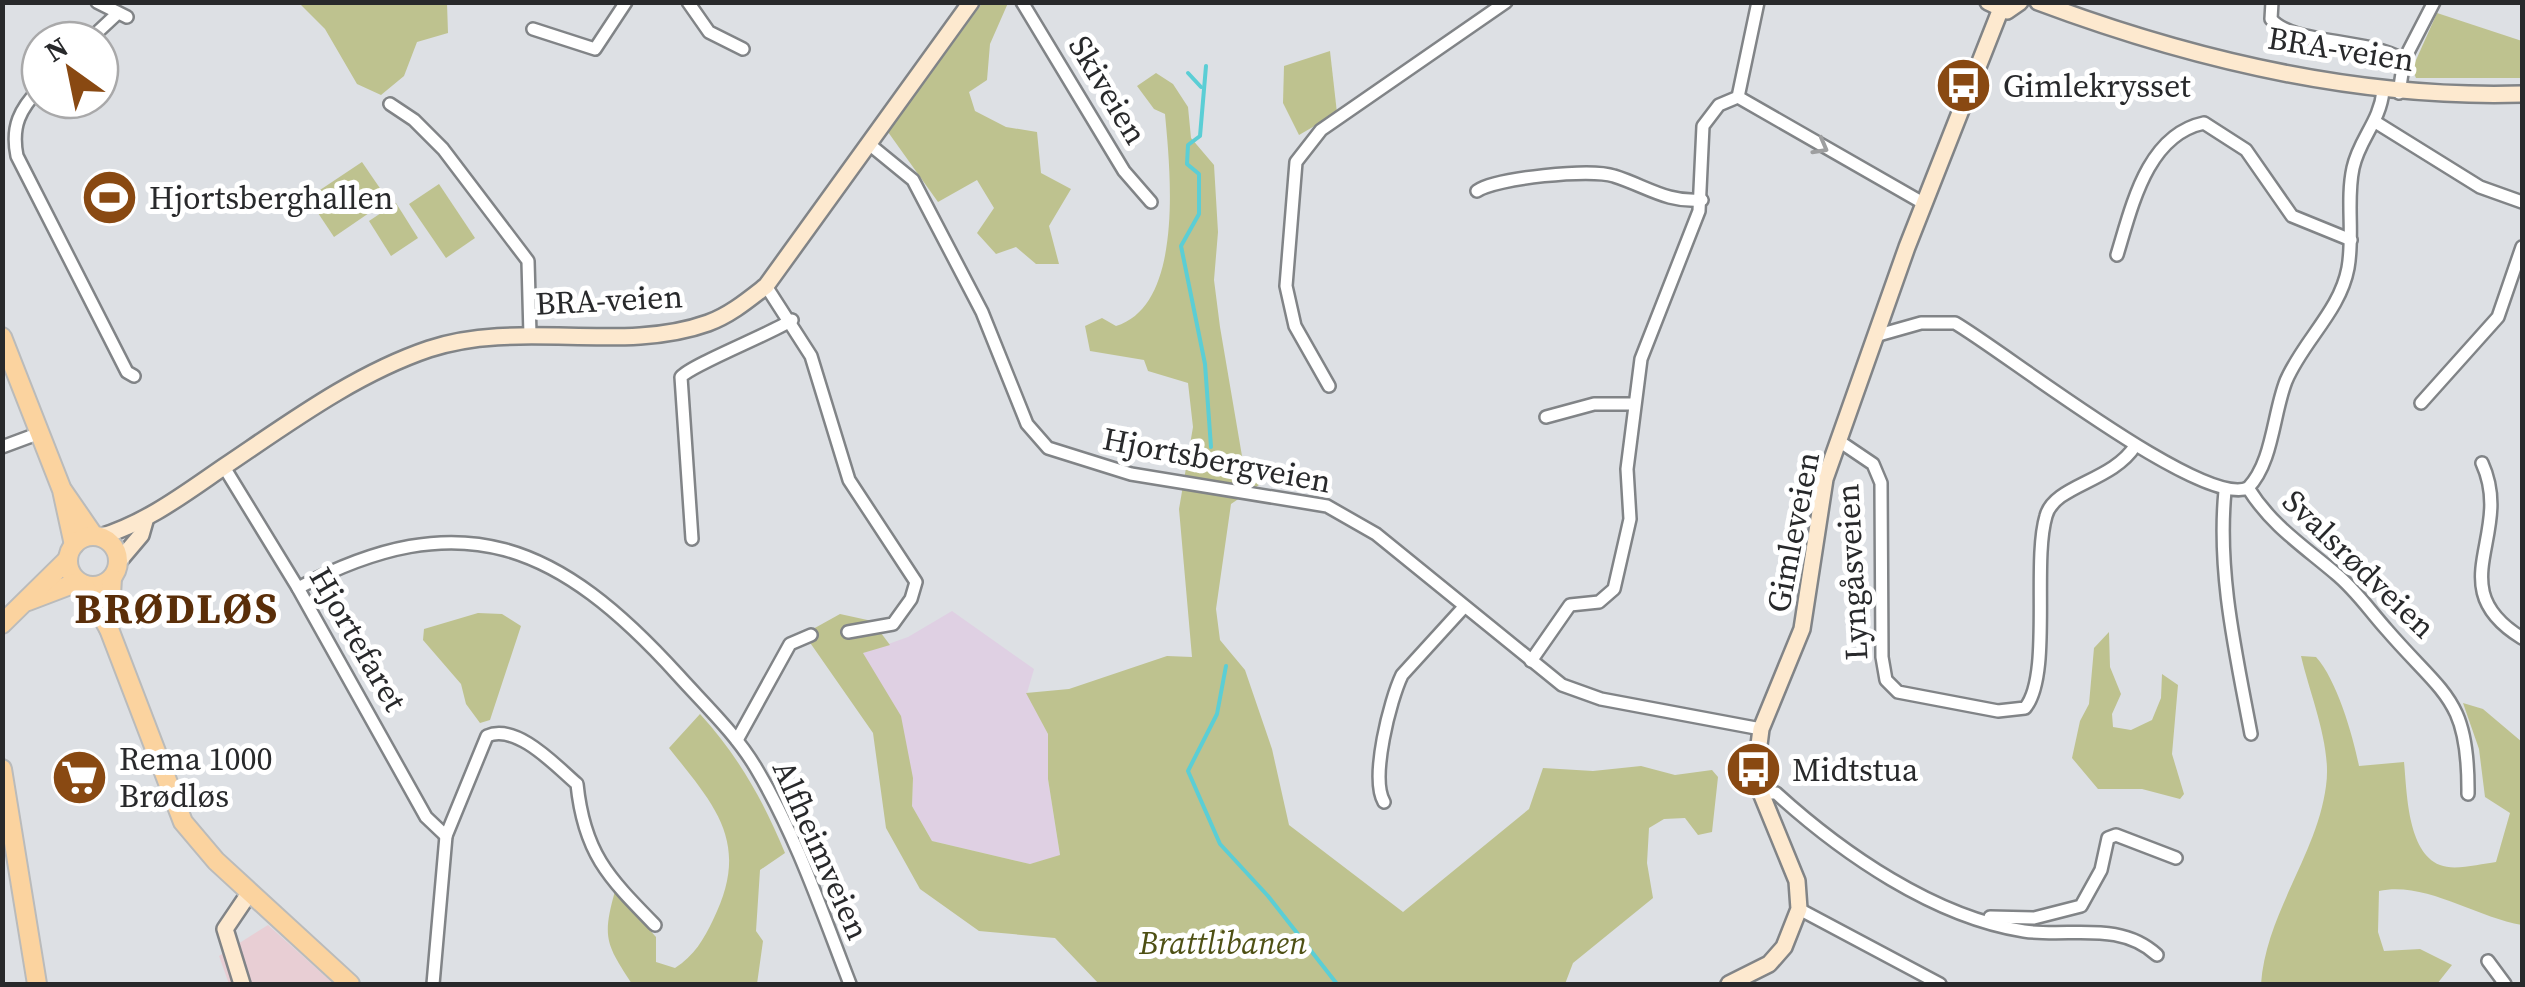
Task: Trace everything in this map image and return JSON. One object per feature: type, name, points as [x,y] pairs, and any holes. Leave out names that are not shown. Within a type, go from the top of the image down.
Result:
[{"type":"main road","name":"BRA-veien","points":[[97,537],[146,521],[382,368],[450,344],[530,335],[646,334],[692,327],[727,314],[766,286],[971,2]]},
{"type":"main road","points":[[1994,7],[2020,2]]},
{"type":"main road","name":"BRA-veien","points":[[2038,2],[2264,69],[2391,92],[2522,94]]},
{"type":"main road","name":"Gimleveien","points":[[1799,909],[1797,881],[1761,793],[1757,761],[1761,730],[1802,630],[1820,498],[1994,7]]},
{"type":"main road","points":[[2,337],[62,490],[97,537],[110,542],[115,570],[109,629]]},
{"type":"main road","points":[[62,490],[71,552],[81,584],[109,629],[175,804],[190,832],[216,861],[350,984]]},
{"type":"main road","name":"BRA-veien","points":[[115,570],[146,521]]},
{"type":"main road","points":[[3,622],[71,552],[97,537]]},
{"type":"main road","points":[[22,604],[81,584],[104,584],[115,570]]},
{"type":"main road","points":[[2,769],[37,984]]},
{"type":"main road","points":[[242,984],[225,929],[250,892]]},
{"type":"main road","points":[[1729,984],[1769,964],[1784,947],[1799,909]]},
{"type":"street","points":[[97,2],[122,15],[115,20]]},
{"type":"street","points":[[534,29],[595,49],[626,2]]},
{"type":"street","points":[[688,2],[709,32],[743,49]]},
{"type":"street","name":"Skiveien","points":[[1022,2],[1124,170],[1150,202]]},
{"type":"street","points":[[1329,386],[1296,326],[1286,286],[1294,184],[1302,150],[1321,130],[1506,2]]},
{"type":"street","points":[[1738,97],[1758,2]]},
{"type":"street","points":[[2272,2],[2271,19],[2291,34],[2372,45],[2404,60]]},
{"type":"street","points":[[2248,488],[2261,469],[2288,378],[2344,286],[2351,240],[2352,170],[2434,2]]},
{"type":"street","points":[[1531,661],[1570,605],[1599,602],[1614,589],[1630,519],[1627,468],[1640,359],[1702,200],[1704,126],[1719,105],[1738,97]]},
{"type":"street","points":[[1738,97],[1924,203]]},
{"type":"street","points":[[390,104],[414,120],[443,149],[528,262],[530,335]]},
{"type":"street","points":[[20,112],[13,138],[17,156],[127,372],[134,376]]},
{"type":"street","points":[[2117,255],[2142,182],[2158,153],[2178,132],[2204,123],[2246,150],[2292,216],[2351,240]]},
{"type":"street","points":[[2377,123],[2480,187],[2521,206]]},
{"type":"street","name":"Hjortsbergveien","points":[[869,144],[913,180],[982,312],[1026,424],[1048,448],[1130,474],[1327,506],[1376,534],[1562,685],[1600,699],[1761,730]]},
{"type":"street","points":[[1477,191],[1495,182],[1597,172],[1652,194],[1684,201],[1702,200]]},
{"type":"street","points":[[2421,403],[2498,317],[2522,247]]},
{"type":"street","points":[[766,286],[792,320],[812,356],[849,480],[916,582],[911,600],[893,624],[848,632]]},
{"type":"street","points":[[692,539],[681,377],[695,365],[735,351],[792,320]]},
{"type":"street","points":[[1875,336],[1922,323],[1955,323],[2135,446],[2224,492],[2222,523],[2230,625],[2250,734]]},
{"type":"street","points":[[1546,417],[1594,404],[1632,404]]},
{"type":"street","points":[[2,448],[37,434]]},
{"type":"street","name":"Lyngåsveien","points":[[1839,441],[1873,464],[1881,483],[1882,657],[1886,680],[1898,692],[1998,711],[2025,708],[2036,685],[2040,560],[2050,505],[2058,496],[2105,476],[2135,446]]},
{"type":"street","points":[[2482,462],[2494,487],[2494,502],[2481,588],[2501,625],[2522,638]]},
{"type":"street","name":"Hjortefaret","points":[[224,467],[298,588],[426,816],[446,836]]},
{"type":"street","name":"Svalsrødveien","points":[[2224,492],[2248,488],[2272,522],[2350,585],[2384,628],[2433,675],[2465,730],[2468,794]]},
{"type":"street","name":"Alfheimveien","points":[[298,588],[377,551],[417,542],[458,540],[502,549],[558,572],[602,603],[648,642],[737,740],[766,785],[790,836],[850,984]]},
{"type":"street","points":[[1384,802],[1378,769],[1396,688],[1411,664],[1464,607]]},
{"type":"street","name":"Alfheimveien","points":[[737,740],[790,644],[811,635]]},
{"type":"street","points":[[433,984],[446,836],[487,736],[508,734],[577,784],[592,853],[612,881],[655,925]]},
{"type":"street","points":[[1761,793],[1776,793],[1906,891],[2024,931],[2113,934],[2158,955]]},
{"type":"street","points":[[1986,919],[2074,911],[2088,900],[2108,838],[2116,835],[2176,858]]},
{"type":"street","points":[[1799,909],[1940,984]]},
{"type":"street","points":[[2488,961],[2505,984]]},
{"type":"shaded area","points":[[952,611],[1034,669],[1027,693],[1048,734],[1048,779],[1060,856],[1030,864],[932,841],[912,806],[913,778],[863,653],[908,637]]},
{"type":"shaded area","points":[[268,925],[334,984],[229,984],[219,956]]},
{"type":"green space","points":[[983,2],[1008,3],[990,44],[987,80],[969,92],[975,111],[1006,127],[1037,132],[1041,173],[1071,189],[1049,226],[1059,264],[1036,264],[1016,247],[996,254],[977,233],[994,208],[977,180],[938,202],[888,132]]},
{"type":"green space","points":[[299,3],[447,3],[448,33],[417,42],[404,76],[381,95],[357,84],[325,29]]},
{"type":"green space","points":[[2437,13],[2522,41],[2522,78],[2416,78],[2412,69]]},
{"type":"green space","points":[[1330,51],[1337,113],[1299,135],[1283,103],[1284,66]]},
{"type":"green space","name":"Brattlibanen","points":[[1156,73],[1173,84],[1188,107],[1191,138],[1214,165],[1218,232],[1214,280],[1220,327],[1242,456],[1259,485],[1231,504],[1216,609],[1220,640],[1245,670],[1272,749],[1289,825],[1403,912],[1529,809],[1543,768],[1593,771],[1641,766],[1675,775],[1712,770],[1718,777],[1712,832],[1698,835],[1685,818],[1664,819],[1649,828],[1647,863],[1653,898],[1573,963],[1565,984],[1099,984],[1055,938],[979,931],[920,889],[886,828],[873,733],[804,634],[840,614],[872,621],[890,645],[863,653],[901,716],[913,778],[912,806],[932,841],[1030,864],[1060,855],[1048,779],[1048,734],[1026,693],[1069,689],[1167,656],[1192,657],[1179,509],[1193,427],[1188,383],[1148,371],[1144,360],[1090,351],[1085,326],[1102,318],[1116,326],[1138,313],[1153,292],[1163,264],[1170,200],[1165,114],[1154,109],[1137,86]]},
{"type":"green space","points":[[362,162],[388,200],[334,237],[308,198]]},
{"type":"green space","points":[[439,184],[475,238],[446,258],[409,204]]},
{"type":"green space","points":[[396,203],[418,238],[391,256],[369,221]]},
{"type":"green space","points":[[478,613],[502,614],[521,626],[490,720],[480,723],[466,704],[461,684],[423,640],[424,629]]},
{"type":"green space","points":[[2109,632],[2110,667],[2121,694],[2112,714],[2113,727],[2131,730],[2152,720],[2161,698],[2162,674],[2178,685],[2172,754],[2184,794],[2180,799],[2142,789],[2098,789],[2072,758],[2080,721],[2089,704],[2094,648]]},
{"type":"green space","points":[[2301,656],[2316,657],[2331,680],[2359,766],[2404,762],[2415,834],[2429,858],[2440,865],[2460,867],[2496,862],[2510,813],[2485,797],[2479,749],[2463,703],[2483,709],[2522,742],[2522,925],[2432,895],[2396,889],[2379,891],[2378,932],[2384,951],[2420,949],[2452,965],[2437,984],[2261,984],[2272,933],[2313,836],[2326,786],[2323,738]]},
{"type":"green space","points":[[700,714],[749,780],[785,853],[760,870],[756,931],[763,941],[757,984],[632,984],[609,940],[615,891],[656,937],[656,962],[675,968],[702,940],[724,893],[729,869],[723,827],[714,808],[669,748]]},
{"type":"waterway","points":[[1206,66],[1200,136],[1188,145],[1187,164],[1199,174],[1199,214],[1181,246],[1205,364],[1211,447]]},
{"type":"waterway","points":[[1188,73],[1201,87]]},
{"type":"waterway","points":[[1226,666],[1217,714],[1188,771],[1220,844],[1268,896],[1337,984]]},
{"type":"place","name":"Gimlekrysset","points":[[1964,86]]},
{"type":"place","name":"Hjortsberghallen","points":[[110,198]]},
{"type":"place","name":"Midtstua","points":[[1753,770]]},
{"type":"place","name":"Rema 1000 Brødløs","points":[[80,777]]},
{"type":"district","name":"BRØDLØS","points":[[177,608]]}]
